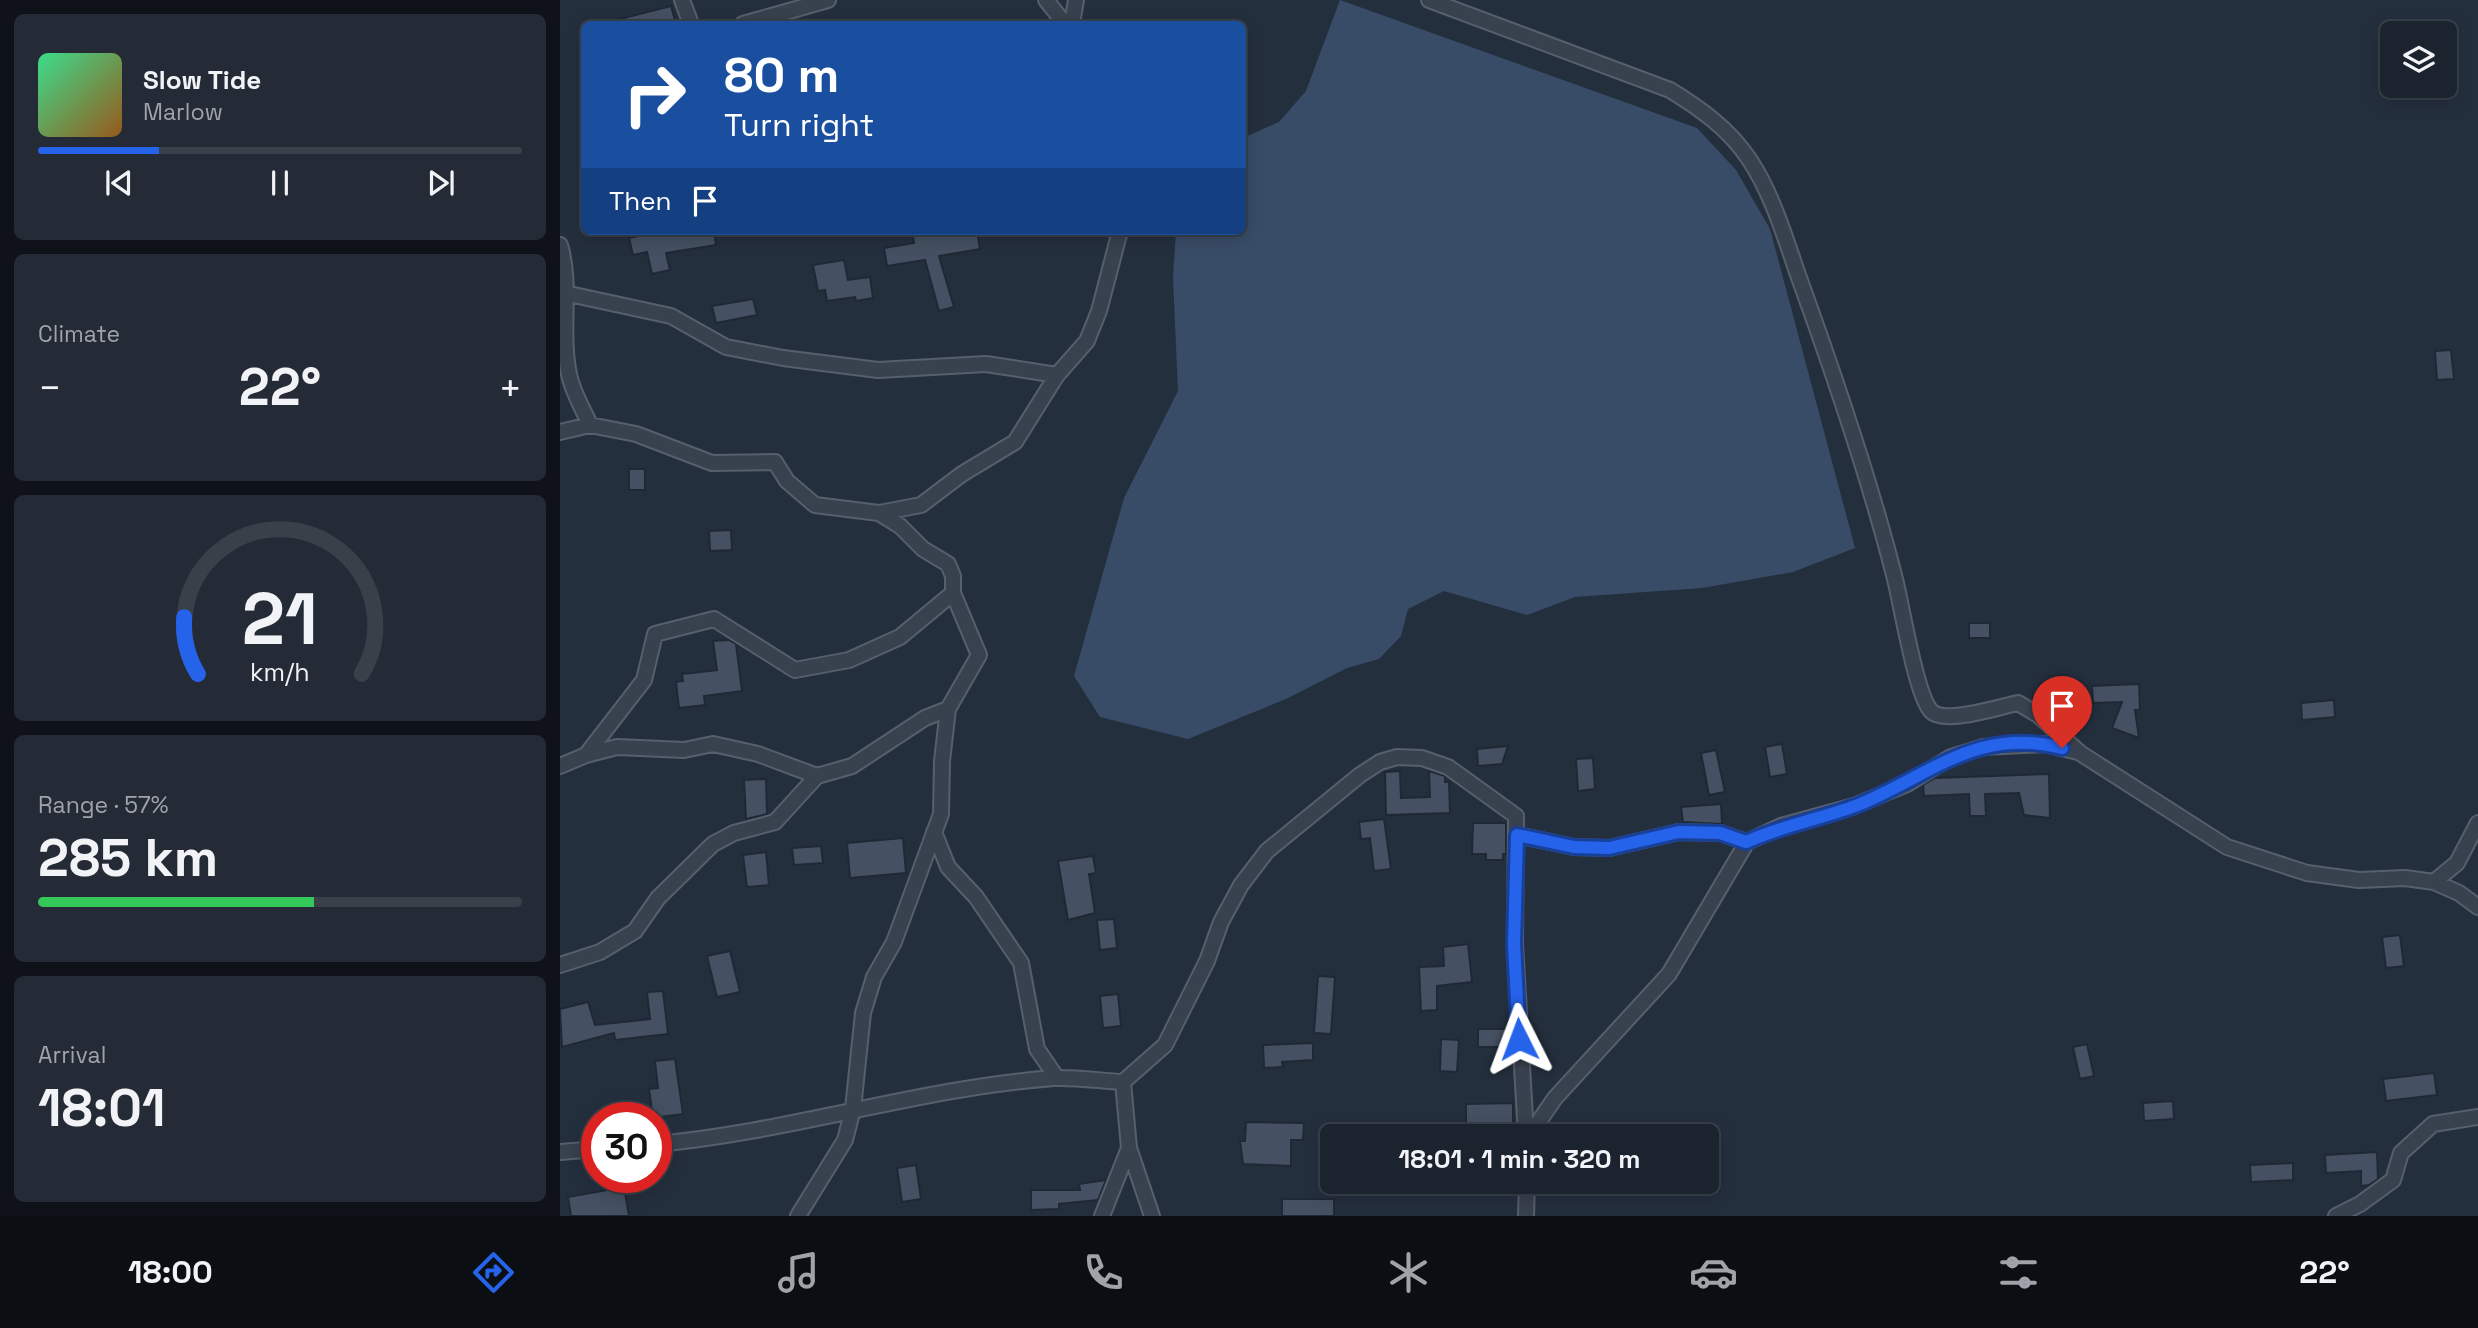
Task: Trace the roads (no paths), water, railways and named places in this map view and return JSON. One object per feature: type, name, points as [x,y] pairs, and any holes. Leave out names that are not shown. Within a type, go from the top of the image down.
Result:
[{"type":"street","points":[[682,0],[690,21]]},
{"type":"street","points":[[754,21],[828,0]]},
{"type":"street","points":[[1046,0],[1063,21]]},
{"type":"street","points":[[1072,21],[1076,0]]},
{"type":"street","points":[[1429,0],[1670,90],[1701,109],[1729,133],[1751,160],[1778,220],[1836,380],[1895,577],[1920,693],[1932,713],[1946,719],[2018,703],[2039,715],[2080,753],[2227,846],[2307,873],[2359,880],[2404,878],[2434,882],[2459,893],[2478,908]]},
{"type":"street","points":[[560,432],[590,425],[636,434],[712,463],[775,462],[787,481],[815,505],[879,513],[921,505],[962,474],[1015,442],[1056,375],[1087,341],[1099,311],[1119,235]]},
{"type":"street","points":[[560,245],[568,270],[562,293],[569,377],[590,425]]},
{"type":"street","points":[[562,293],[671,316],[726,348],[783,358],[878,370],[986,364],[1056,375]]},
{"type":"street","points":[[798,1216],[845,1140],[853,1109],[863,1013],[874,977],[894,942],[941,814],[942,761],[948,709],[979,655],[953,593],[953,576],[948,564],[923,549],[900,526],[879,513]]},
{"type":"street","points":[[586,755],[643,680],[655,634],[714,619],[795,670],[849,660],[900,637],[953,593]]},
{"type":"street","points":[[560,965],[600,952],[635,930],[658,898],[713,844],[734,833],[775,822],[817,776],[852,766],[925,718],[948,709]]},
{"type":"street","points":[[560,766],[586,755],[617,747],[684,751],[713,744],[758,754],[817,776]]},
{"type":"street","points":[[1537,1124],[1555,1098],[1669,974],[1746,842],[1781,826],[1854,806],[1907,784],[1951,757],[1983,747],[2045,744],[2080,753]]},
{"type":"street","points":[[672,1143],[714,1139],[946,1092],[1056,1078],[1123,1082],[1165,1045],[1207,961],[1221,922],[1241,886],[1267,851],[1380,762],[1397,757],[1422,758],[1448,767],[1516,816],[1514,944],[1527,1124]]},
{"type":"street","points":[[2434,882],[2457,863],[2478,823]]},
{"type":"street","points":[[934,832],[948,867],[976,897],[1021,963],[1037,1049],[1056,1078]]},
{"type":"street","points":[[1517,835],[1574,847],[1609,848],[1679,832],[1720,833],[1746,842]]},
{"type":"street","points":[[1123,1082],[1129,1148],[1152,1216]]},
{"type":"street","points":[[2336,1216],[2360,1204],[2393,1180],[2401,1153],[2433,1124],[2478,1117]]},
{"type":"street","points":[[1101,1216],[1129,1148]]},
{"type":"street","points":[[560,1152],[581,1150]]},
{"type":"street","points":[[1526,1216],[1527,1194]]},
{"type":"water","points":[[1340,0],[1697,128],[1736,170],[1770,229],[1855,548],[1793,572],[1702,588],[1575,597],[1527,615],[1444,591],[1408,609],[1401,636],[1379,659],[1347,668],[1286,699],[1188,739],[1100,717],[1074,676],[1124,498],[1178,391],[1173,277],[1176,235],[1246,235],[1246,137],[1279,122],[1306,91]]}]
